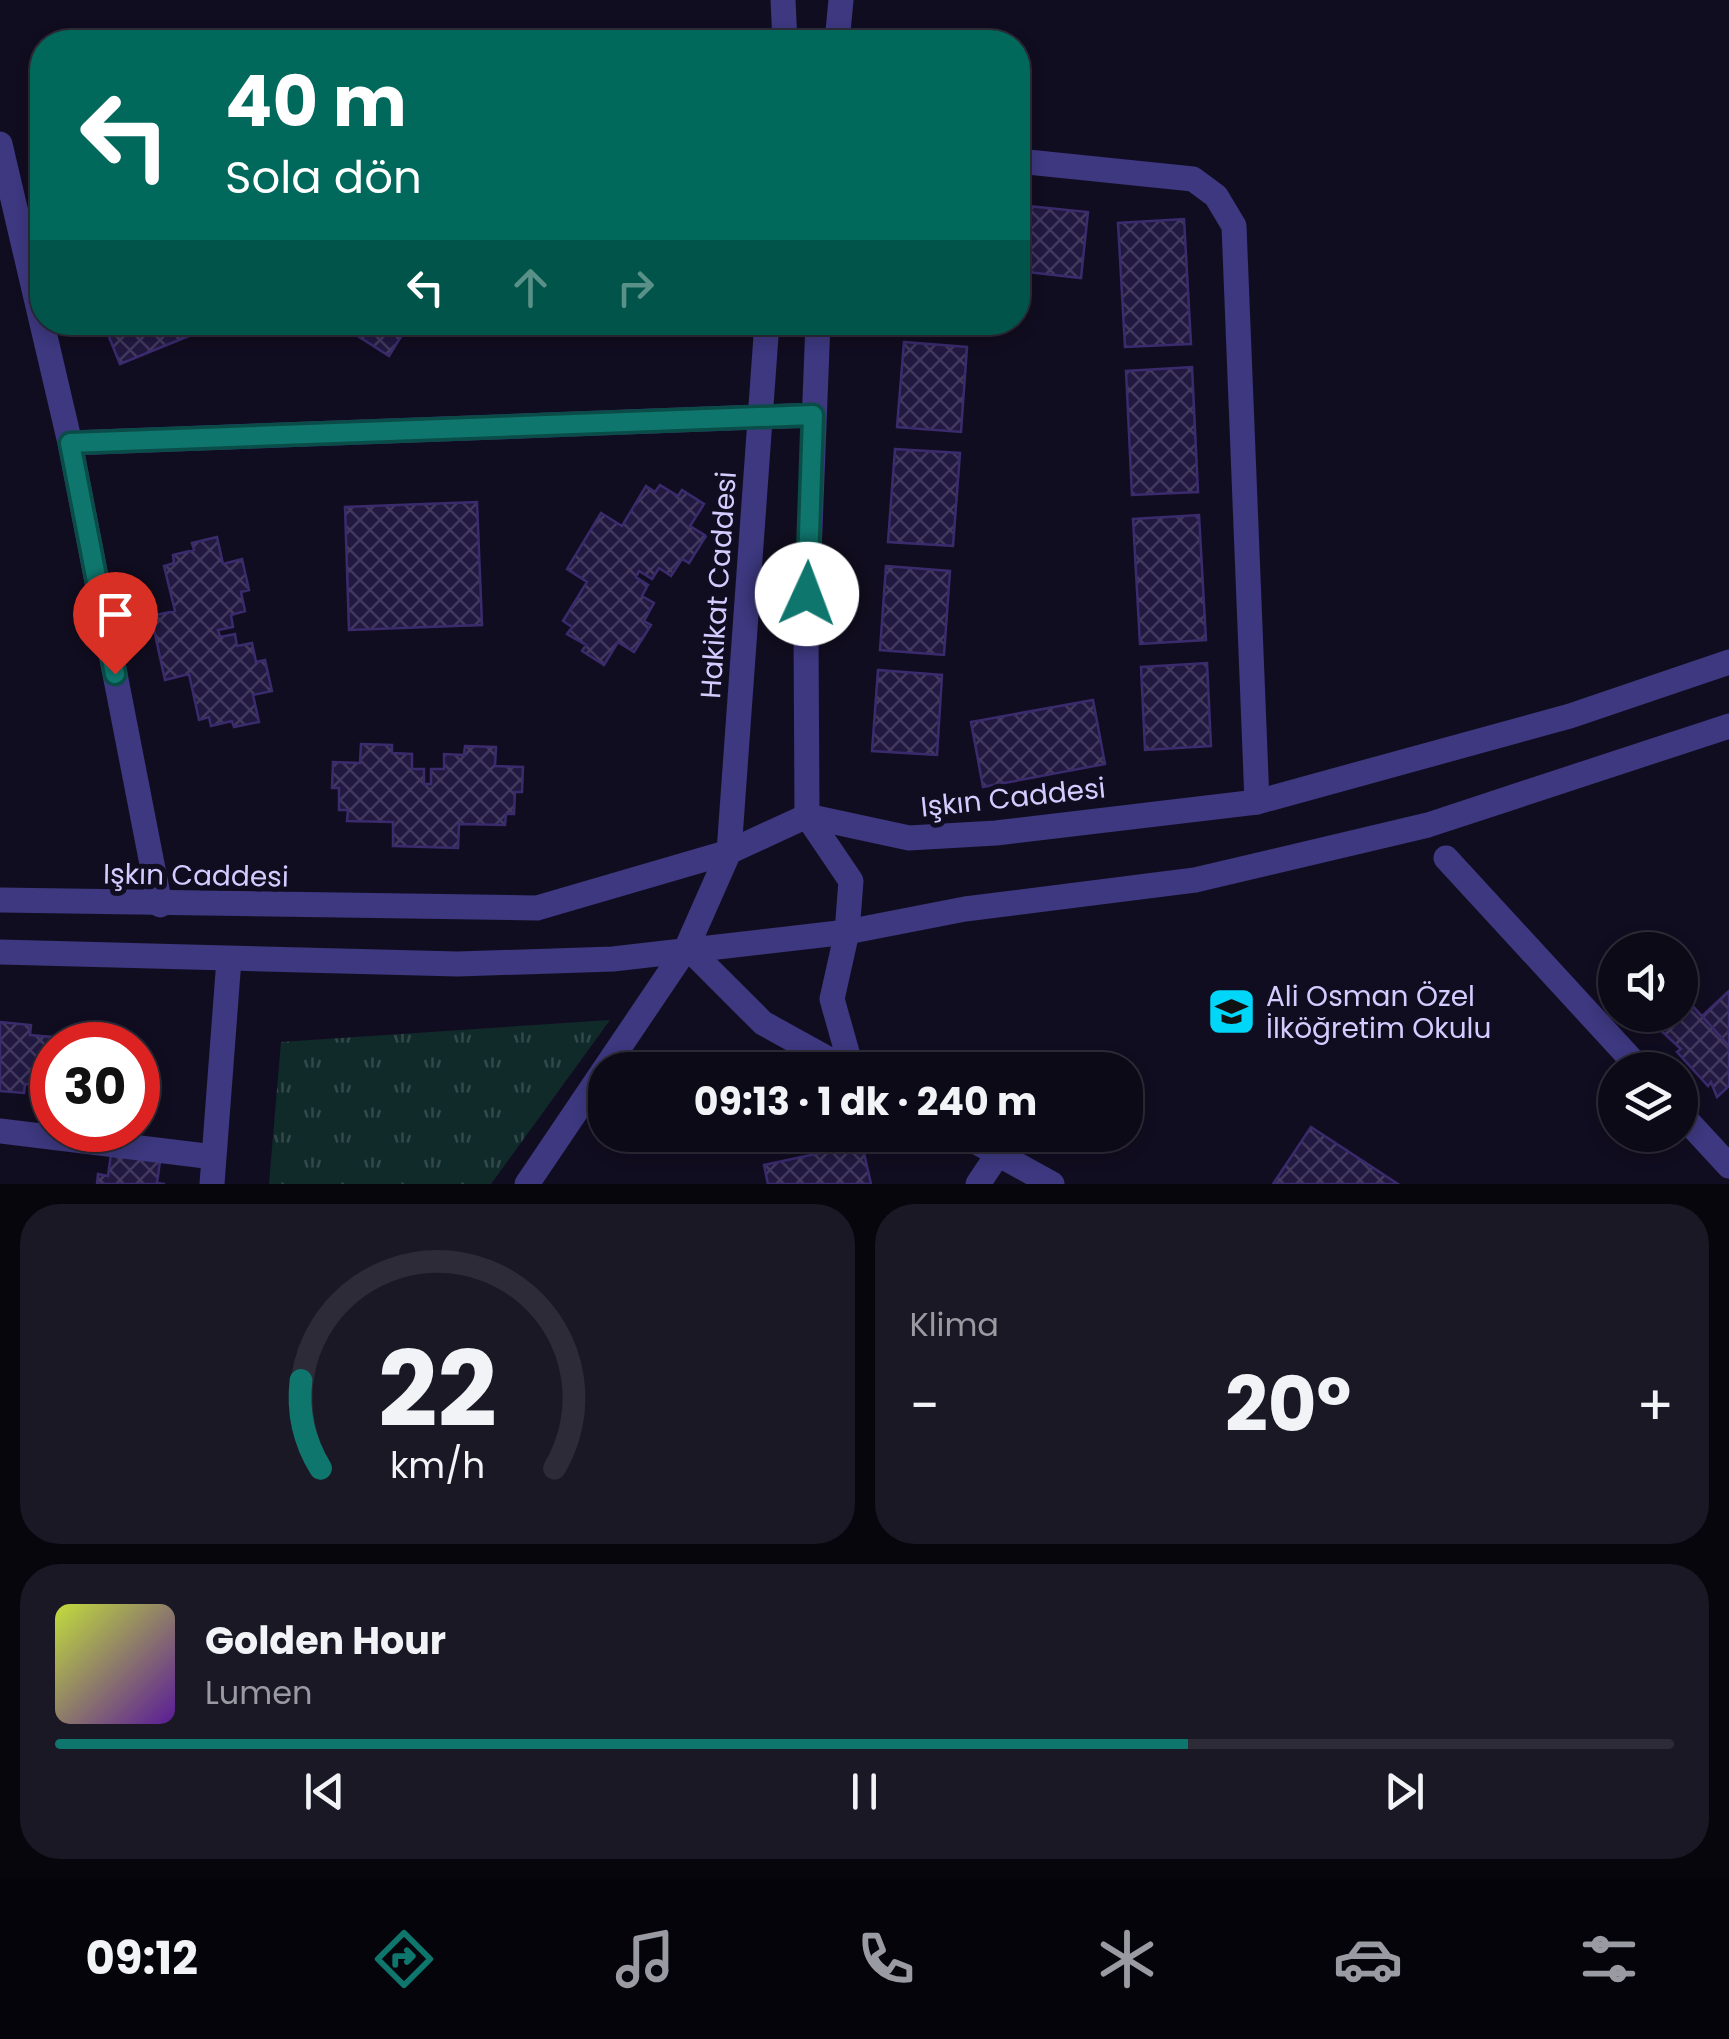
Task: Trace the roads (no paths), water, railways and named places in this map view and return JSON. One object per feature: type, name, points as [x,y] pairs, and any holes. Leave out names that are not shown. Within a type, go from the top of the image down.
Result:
[{"type":"street","points":[[783,0],[784,30]]},
{"type":"street","points":[[838,30],[841,0]]},
{"type":"street","points":[[0,144],[30,272]]},
{"type":"street","points":[[1030,162],[1193,179],[1216,196],[1234,226],[1258,802]]},
{"type":"street","points":[[45,335],[70,443],[160,904]]},
{"type":"street","name":"Hakikat Caddesi","points":[[527,1184],[687,947],[729,852],[766,335]]},
{"type":"street","points":[[817,335],[806,630],[807,816],[851,881],[847,932],[832,999],[845,1052]]},
{"type":"street","points":[[70,443],[813,415]]},
{"type":"street","name":"Işkın Caddesi","points":[[0,900],[537,908],[729,852],[807,816],[910,838],[996,833],[1258,802],[1570,716],[1729,662]]},
{"type":"street","points":[[0,952],[527,962],[613,959],[687,947],[847,932],[965,909],[1195,880],[1428,825],[1729,726]]},
{"type":"street","points":[[1446,858],[1624,1052]]},
{"type":"street","points":[[687,947],[763,1023],[817,1052]]},
{"type":"street","points":[[212,1184],[229,959]]},
{"type":"street","points":[[0,1130],[214,1157]]},
{"type":"street","points":[[1698,1132],[1729,1166]]},
{"type":"street","points":[[994,1152],[1052,1184]]},
{"type":"street","points":[[978,1184],[998,1154]]},
{"type":"place","name":"Ali Osman Özel İlköğretim Okulu","points":[[1231,1012]]}]
